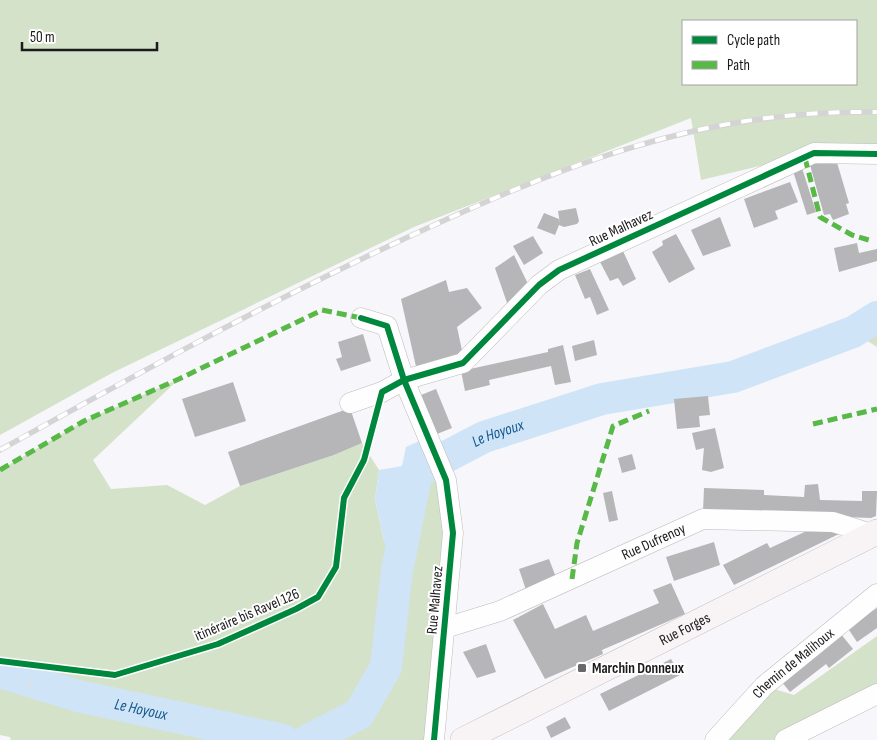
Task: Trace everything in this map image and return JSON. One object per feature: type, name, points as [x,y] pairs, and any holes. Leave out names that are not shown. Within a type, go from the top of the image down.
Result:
[{"type":"main road","name":"Rue Forges","points":[[464,740],[874,533]]},
{"type":"street","name":"Rue Malhavez","points":[[350,403],[382,392],[404,380],[463,363],[539,284],[559,270],[814,154],[877,154]]},
{"type":"street","name":"Rue Malhavez","points":[[361,318],[387,326],[404,380],[446,480],[453,533],[434,740]]},
{"type":"street","name":"Rue Dufrenoy","points":[[445,628],[500,611],[703,519],[832,522],[874,533]]},
{"type":"street","name":"Chemin de Malihoux","points":[[715,740],[764,686],[877,594]]},
{"type":"street","points":[[785,740],[877,694]]},
{"type":"path","points":[[29,689],[33,675]]},
{"type":"green space","points":[[0,0],[877,0],[877,154],[814,153],[701,180],[691,118],[414,227],[112,373],[0,435]]},
{"type":"green space","points":[[877,317],[877,347],[853,332]]},
{"type":"green space","points":[[179,379],[93,460],[111,489],[167,485],[205,505],[240,486],[334,455],[362,443],[379,470],[375,499],[384,541],[416,548],[421,480],[446,480],[434,740],[11,740],[10,737],[0,735],[0,470],[84,421]]},
{"type":"green space","points":[[877,636],[877,694],[785,740],[716,740],[764,686],[794,695]]},
{"type":"water","points":[[428,437],[446,480],[421,480],[416,548],[397,570],[384,541],[375,499],[379,470],[402,466],[406,447]]},
{"type":"building","points":[[836,159],[849,203],[846,204],[849,214],[833,220],[830,214],[824,215],[810,165]]},
{"type":"building","points":[[802,168],[816,212],[807,215],[793,171]]},
{"type":"building","points":[[790,182],[798,202],[775,211],[778,219],[754,228],[744,199]]},
{"type":"building","points":[[576,208],[579,221],[577,224],[564,227],[559,225],[555,235],[537,228],[544,213],[559,219],[560,224],[558,211]]},
{"type":"building","points":[[720,217],[731,246],[703,256],[691,230]]},
{"type":"building","points":[[676,234],[695,269],[669,283],[652,252],[663,245],[662,241]]},
{"type":"building","points":[[533,236],[543,253],[524,265],[513,246]]},
{"type":"building","points":[[857,243],[859,253],[877,249],[877,261],[839,272],[834,248]]},
{"type":"building","points":[[622,249],[636,279],[623,286],[618,278],[610,281],[599,260]]},
{"type":"building","points":[[514,255],[529,286],[507,303],[495,268]]},
{"type":"building","points":[[590,269],[609,310],[597,315],[590,297],[585,299],[575,275]]},
{"type":"building","points":[[446,280],[449,292],[467,288],[482,308],[457,327],[463,355],[417,371],[401,299]]},
{"type":"building","points":[[363,334],[371,361],[341,371],[336,359],[342,357],[338,342]]},
{"type":"building","points":[[594,340],[597,355],[575,361],[572,346]]},
{"type":"building","points":[[563,345],[571,382],[555,385],[551,366],[489,380],[490,385],[465,391],[461,371],[548,352],[548,349]]},
{"type":"building","points":[[233,382],[246,421],[195,437],[182,399]]},
{"type":"building","points":[[436,389],[452,428],[437,434],[421,395]]},
{"type":"building","points":[[708,396],[710,415],[699,416],[700,427],[677,429],[674,399]]},
{"type":"building","points":[[350,408],[362,443],[334,455],[240,486],[228,452]]},
{"type":"building","points":[[715,428],[724,468],[711,472],[702,470],[704,448],[696,450],[692,433]]},
{"type":"building","points":[[632,454],[636,469],[622,473],[618,458]]},
{"type":"building","points":[[818,484],[820,500],[862,501],[862,491],[877,491],[876,516],[871,518],[703,512],[704,488],[764,490],[764,495],[804,497],[805,485]]},
{"type":"building","points":[[612,491],[618,520],[609,522],[603,493]]},
{"type":"building","points":[[811,529],[841,533],[734,585],[723,565],[767,543],[770,548]]},
{"type":"building","points":[[714,542],[720,565],[674,581],[666,557]]},
{"type":"building","points":[[549,559],[557,580],[526,590],[519,569]]},
{"type":"building","points":[[671,583],[685,614],[602,650],[603,654],[545,679],[513,620],[543,604],[555,629],[586,615],[593,631],[659,603],[653,590]]},
{"type":"building","points":[[877,608],[877,628],[857,642],[847,627]]},
{"type":"building","points":[[840,633],[853,649],[829,668],[826,664],[790,692],[781,681]]},
{"type":"building","points":[[486,644],[496,672],[477,678],[463,652]]},
{"type":"building","points":[[671,659],[680,675],[609,711],[600,694]]},
{"type":"building","points":[[565,717],[571,728],[551,738],[546,727]]},
{"type":"waterway","name":"Le Hoyoux","points":[[308,740],[359,714],[386,667],[397,570],[417,472],[484,437],[602,399],[733,377],[853,332],[877,317]]},
{"type":"waterway","name":"Le Hoyoux","points":[[0,672],[78,696],[283,740]]},
{"type":"railway","points":[[0,450],[291,294],[449,218],[566,169],[625,149],[685,133],[746,121],[810,114],[877,112]]},
{"type":"marked path","points":[[805,158],[820,217],[852,235],[872,241]]},
{"type":"marked path","points":[[0,470],[84,421],[179,379],[322,310],[361,318]]},
{"type":"marked path","points":[[813,424],[877,409]]},
{"type":"marked path","points":[[572,579],[577,543],[613,426],[649,411]]},
{"type":"cycle path","name":"itinéraire bis Ravel 126","points":[[0,661],[115,675],[218,644],[296,609],[318,597],[336,567],[344,498],[364,460],[382,392],[404,380],[463,363],[539,285],[559,270],[814,153],[877,154]]},
{"type":"cycle path","points":[[361,318],[387,326],[404,380],[446,480],[453,533],[434,740]]},
{"type":"place","name":"Marchin Donneux","points":[[582,668]]}]
